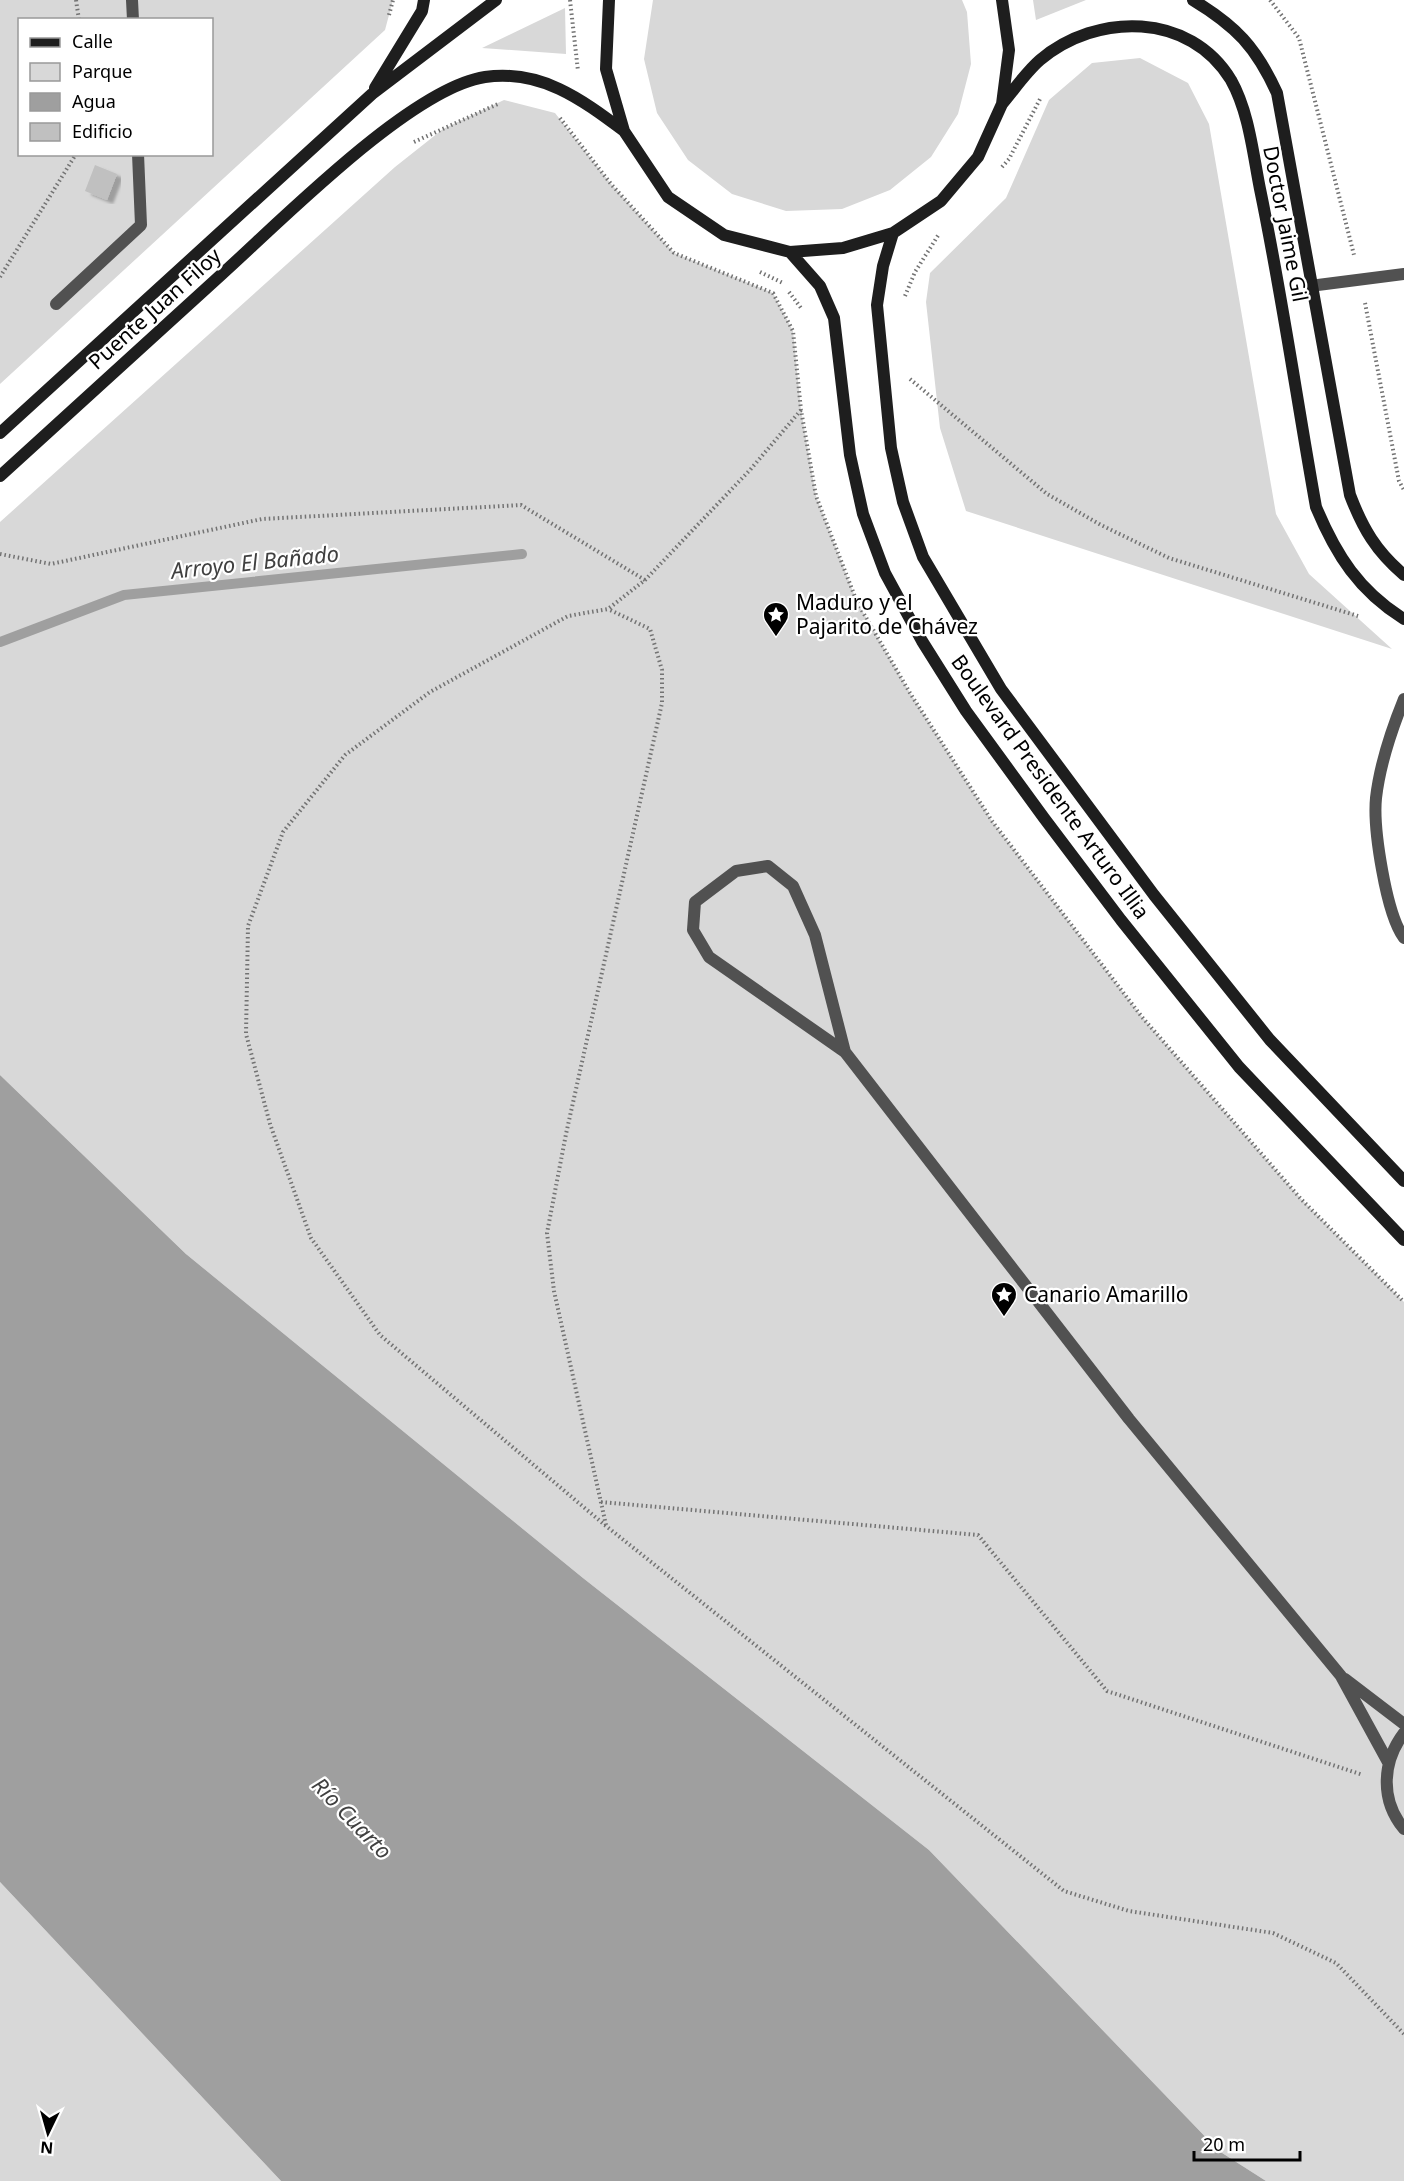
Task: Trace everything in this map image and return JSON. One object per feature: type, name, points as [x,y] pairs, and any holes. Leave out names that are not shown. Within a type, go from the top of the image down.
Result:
[{"type":"main road","points":[[372,94],[422,11],[424,0]]},
{"type":"main road","points":[[372,94],[496,0]]},
{"type":"main road","points":[[609,0],[606,69],[624,131],[668,197],[724,235],[790,252],[843,249],[893,233],[941,201],[949,192],[978,157],[1002,104],[1009,50],[1002,0]]},
{"type":"main road","name":"Doctor Jaime Gil","points":[[1192,0],[1227,21],[1263,64],[1277,93],[1310,286],[1350,495],[1362,528],[1389,562],[1404,575]]},
{"type":"main road","name":"Doctor Jaime Gil","points":[[1002,104],[1040,60],[1076,38],[1109,26],[1163,28],[1204,48],[1231,80],[1244,114],[1264,211],[1316,507],[1333,547],[1362,586],[1404,619]]},
{"type":"main road","name":"Puente Juan Filoy","points":[[0,476],[337,170],[411,111],[446,91],[482,77],[514,75],[550,83],[581,98],[624,131]]},
{"type":"main road","name":"Puente Juan Filoy","points":[[0,433],[372,94]]},
{"type":"main road","name":"Boulevard Presidente Arturo Illia","points":[[893,233],[883,266],[877,305],[891,448],[903,502],[922,557],[1001,689],[1154,896],[1270,1040],[1404,1181]]},
{"type":"main road","name":"Boulevard Presidente Arturo Illia","points":[[790,252],[820,286],[834,318],[850,455],[863,514],[885,573],[922,640],[966,711],[1121,920],[1239,1067],[1404,1240]]},
{"type":"street","points":[[132,0],[133,18]]},
{"type":"street","points":[[56,304],[141,225],[138,156]]},
{"type":"street","points":[[1310,286],[1404,274]]},
{"type":"street","points":[[1404,699],[1386,743],[1376,799],[1383,872],[1396,927],[1404,938]]},
{"type":"street","points":[[845,1052],[815,935],[793,886],[768,866],[736,871],[695,902],[693,930],[708,957],[845,1052],[1129,1419],[1341,1676],[1389,1762]]},
{"type":"street","points":[[1341,1676],[1404,1724]]},
{"type":"street","points":[[1404,1732],[1396,1743],[1389,1762],[1386,1783],[1389,1803],[1404,1829]]},
{"type":"path","points":[[76,0],[79,18]]},
{"type":"path","points":[[388,20],[393,0]]},
{"type":"path","points":[[570,0],[581,98]]},
{"type":"path","points":[[1270,0],[1299,38],[1361,280],[1399,481],[1404,490]]},
{"type":"path","points":[[1001,168],[1009,159],[1041,98]]},
{"type":"path","points":[[412,143],[504,100]]},
{"type":"path","points":[[555,112],[611,184],[674,253],[773,293],[793,331],[801,410],[816,496],[857,602],[910,693],[992,821],[1142,1017],[1301,1199],[1404,1302]]},
{"type":"path","points":[[0,277],[75,156]]},
{"type":"path","points":[[877,305],[904,298],[915,272],[944,229]]},
{"type":"path","points":[[753,268],[783,284],[804,312],[831,310]]},
{"type":"path","points":[[882,355],[1047,494],[1101,525],[1169,558],[1362,617]]},
{"type":"path","points":[[801,410],[750,470],[645,580],[608,609],[568,616],[430,692],[345,755],[283,832],[248,926],[246,1034],[270,1124],[310,1238],[380,1335],[606,1526],[1064,1891],[1129,1911],[1273,1933],[1336,1963],[1404,2034]]},
{"type":"path","points":[[0,554],[51,564],[262,519],[521,505],[645,580]]},
{"type":"path","points":[[606,1526],[554,1291],[547,1233],[566,1134],[662,703],[662,670],[650,628],[608,609]]},
{"type":"path","points":[[601,1502],[978,1535],[1107,1691],[1386,1783]]},
{"type":"green space","points":[[0,0],[393,0],[385,30],[0,384]]},
{"type":"green space","points":[[653,0],[962,0],[967,12],[971,64],[958,114],[931,157],[890,190],[842,209],[786,211],[732,194],[688,160],[657,113],[644,59]]},
{"type":"green space","points":[[1033,0],[1086,0],[1036,20]]},
{"type":"green space","points":[[565,8],[566,54],[482,48]]},
{"type":"green space","points":[[1140,58],[1188,83],[1209,124],[1276,514],[1309,574],[1392,649],[966,511],[940,428],[926,302],[930,273],[1006,198],[1049,100],[1092,63]]},
{"type":"green space","points":[[504,100],[555,113],[611,184],[674,253],[773,293],[793,331],[801,410],[816,496],[857,602],[910,693],[992,821],[1142,1017],[1301,1199],[1404,1302],[1404,2181],[1266,2181],[1219,2151],[929,1850],[583,1578],[186,1254],[0,1075],[0,522],[395,167],[443,129]]},
{"type":"green space","points":[[0,1882],[281,2181],[0,2181]]},
{"type":"water","name":"Río Cuarto","points":[[0,1075],[186,1254],[583,1578],[929,1850],[1219,2151],[1266,2181],[281,2181],[0,1882]]},
{"type":"building","points":[[95,165],[117,174],[107,200],[85,191]]},
{"type":"waterway","name":"Arroyo El Bañado","points":[[0,642],[124,595],[522,554]]},
{"type":"place","name":"Maduro y el Pajarito de Chávez","points":[[776,638]]},
{"type":"place","name":"Canario Amarillo","points":[[1004,1318]]}]
